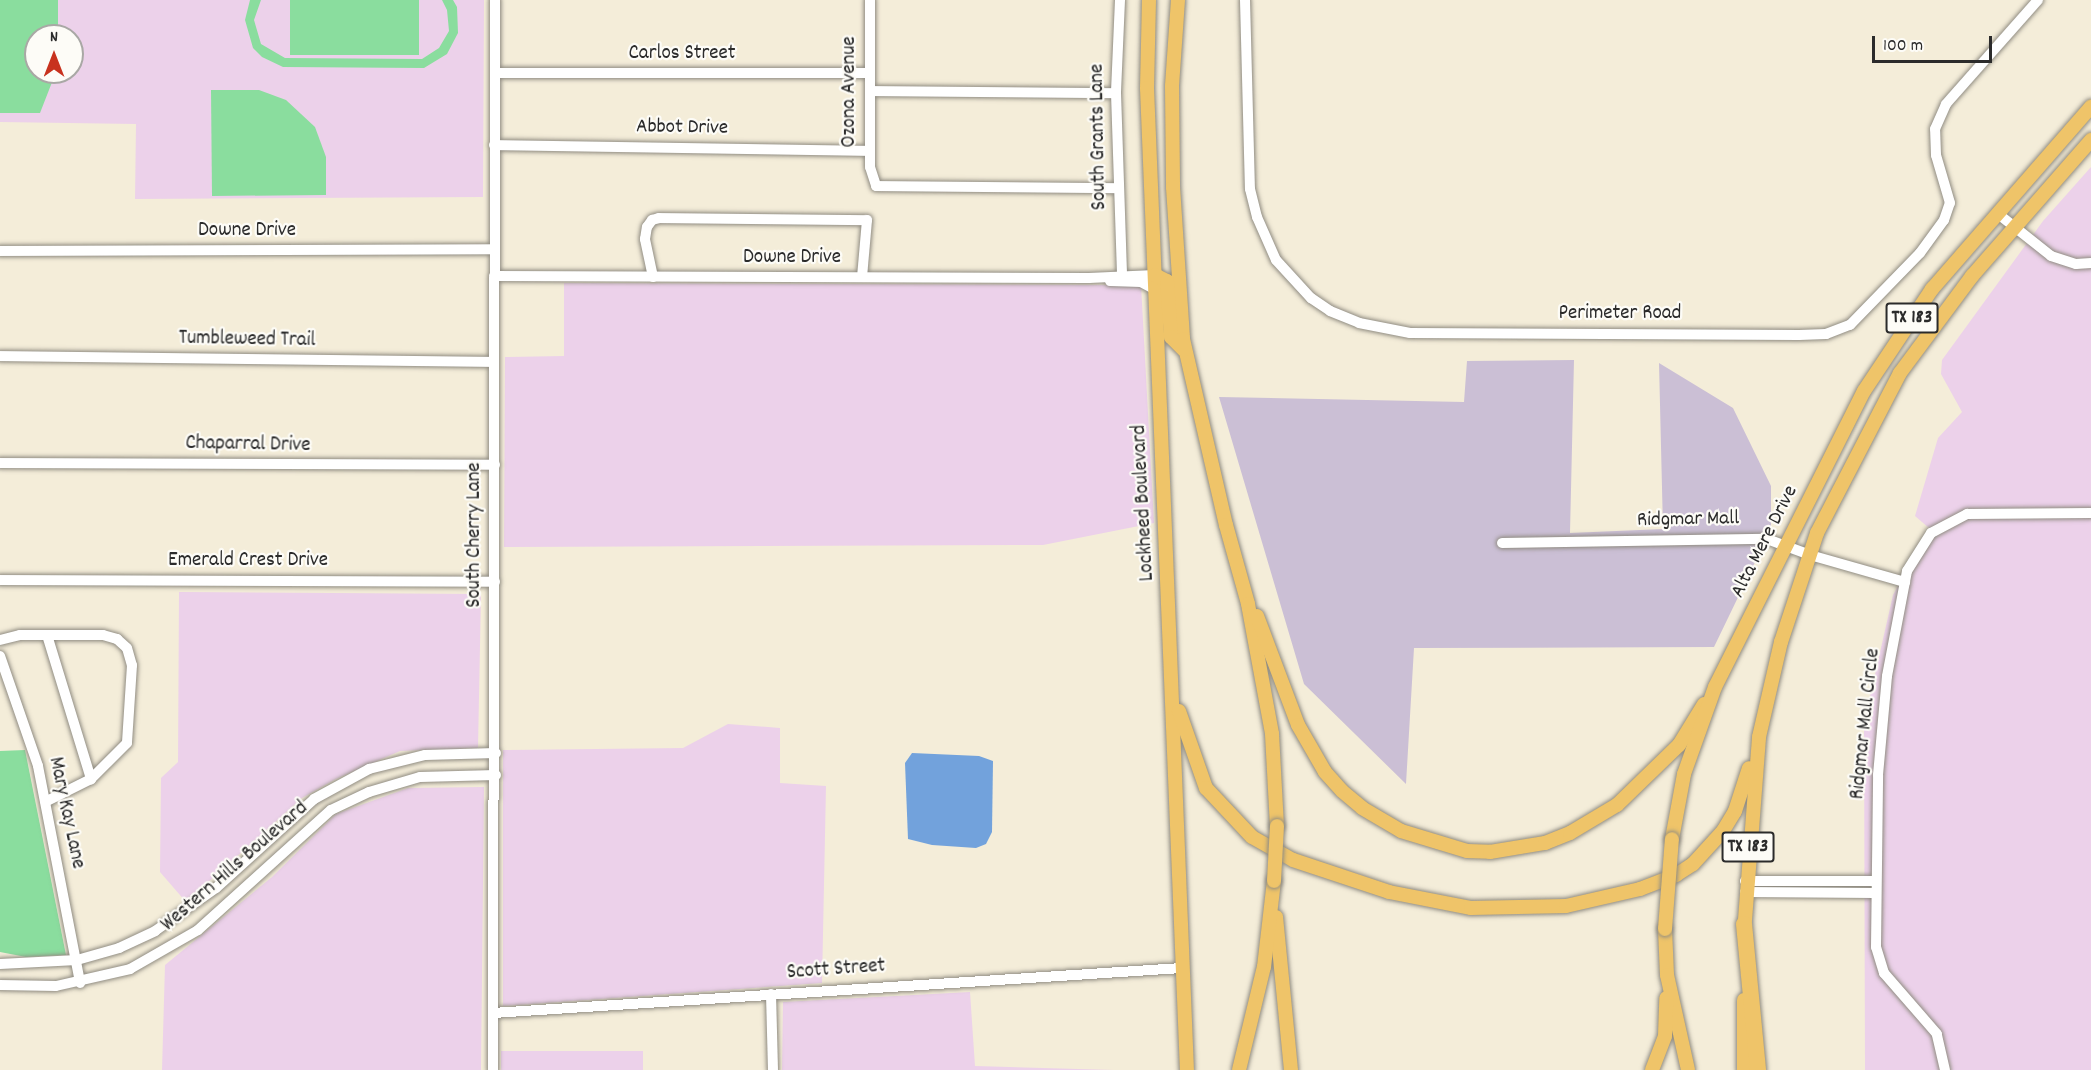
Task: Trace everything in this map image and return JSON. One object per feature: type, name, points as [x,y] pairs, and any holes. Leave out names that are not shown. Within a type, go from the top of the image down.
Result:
[{"type":"highway","points":[[1744,924],[1758,1070]]},
{"type":"main road","name":"Lockheed Boulevard","points":[[1149,0],[1147,88],[1184,1005]]},
{"type":"main road","points":[[1178,0],[1172,86],[1173,187],[1185,350],[1248,604],[1272,734],[1277,826],[1274,881],[1264,967],[1239,1070]]},
{"type":"main road","name":"Alta Mere Drive","points":[[1688,1070],[1667,975],[1665,928],[1672,839],[1684,774],[1715,687],[1864,391],[1886,356],[1932,290],[2091,107]]},
{"type":"main road","name":"Alta Mere Drive","points":[[1744,1070],[1745,887],[1759,737],[1781,642],[1810,555],[1849,465],[1899,373],[1961,289],[2091,140]]},
{"type":"main road","points":[[1155,275],[1167,281],[1171,337],[1185,350]]},
{"type":"main road","points":[[1248,604],[1257,614],[1298,725],[1325,772],[1342,791],[1381,821],[1433,843],[1467,851],[1509,850],[1545,843],[1570,834],[1617,805],[1679,745],[1715,687]]},
{"type":"main road","points":[[1173,694],[1206,788],[1252,837],[1293,860],[1378,889],[1471,908],[1566,906],[1640,889],[1693,864],[1723,831],[1735,811],[1759,737]]},
{"type":"main road","points":[[1274,881],[1291,1070]]},
{"type":"main road","points":[[1652,1070],[1665,1036],[1667,975]]},
{"type":"main road","points":[[1181,1070],[1184,1005]]},
{"type":"main road","points":[[1184,1005],[1187,1070]]},
{"type":"street","name":"South Cherry Lane","points":[[493,1070],[496,775],[495,0]]},
{"type":"street","name":"Ozona Avenue","points":[[870,0],[870,151],[874,184],[1118,188]]},
{"type":"street","name":"South Grants Lane","points":[[1120,0],[1116,93],[1122,275]]},
{"type":"street","name":"Perimeter Road","points":[[1245,0],[1250,189],[1257,217],[1276,260],[1311,298],[1330,311],[1359,323],[1410,333],[1799,335],[1826,334],[1850,325],[1920,253],[1944,220],[1950,202],[1936,155],[1935,129],[1946,104],[2038,0]]},
{"type":"street","name":"Carlos Street","points":[[495,74],[870,74]]},
{"type":"street","points":[[870,91],[1116,93]]},
{"type":"street","name":"Abbot Drive","points":[[494,145],[870,151]]},
{"type":"street","points":[[1997,213],[2051,256],[2076,264],[2091,263]]},
{"type":"street","points":[[652,277],[645,239],[647,227],[655,219],[861,219],[869,223],[862,277]]},
{"type":"street","name":"Downe Drive","points":[[0,250],[494,249]]},
{"type":"street","name":"Downe Drive","points":[[1089,278],[1155,275]]},
{"type":"street","name":"Downe Drive","points":[[494,276],[1089,278],[1141,282],[1155,290]]},
{"type":"street","name":"Tumbleweed Trail","points":[[0,356],[494,362]]},
{"type":"street","name":"Chaparral Drive","points":[[0,463],[495,465]]},
{"type":"street","name":"Ridgmar Mall Circle","points":[[1945,1070],[1937,1034],[1893,986],[1878,960],[1875,893],[1878,775],[1887,676],[1905,582],[1911,562],[1926,537],[1967,514],[2091,513]]},
{"type":"street","name":"Ridgmar Mall","points":[[1502,543],[1767,539],[1810,555],[1905,582]]},
{"type":"street","name":"Emerald Crest Drive","points":[[0,580],[495,582]]},
{"type":"street","points":[[0,640],[47,635],[117,639],[130,656],[131,720],[127,743],[91,779],[45,802]]},
{"type":"street","points":[[47,635],[91,779]]},
{"type":"street","name":"Mary Kay Lane","points":[[0,656],[38,766],[80,982]]},
{"type":"street","name":"Western Hills Boulevard","points":[[0,964],[77,960],[119,948],[185,912],[332,786],[369,769],[409,757],[496,753]]},
{"type":"street","name":"Western Hills Boulevard","points":[[0,985],[36,987],[80,982],[130,969],[183,941],[331,810],[369,792],[420,777],[496,775]]},
{"type":"street","points":[[1745,887],[1876,881]]},
{"type":"street","points":[[1745,887],[1875,893]]},
{"type":"street","name":"Scott Street","points":[[493,1013],[1182,968]]},
{"type":"street","points":[[771,994],[773,1070]]},
{"type":"shaded area","points":[[0,0],[484,0],[483,197],[135,199],[136,124],[0,122]]},
{"type":"shaded area","points":[[2091,167],[2091,1070],[1865,1070],[1864,723],[1893,595],[1929,528],[1915,516],[1938,438],[1962,412],[1941,374],[1942,360],[2043,221]]},
{"type":"shaded area","points":[[564,283],[1141,285],[1154,523],[1043,545],[504,547],[505,357],[564,356]]},
{"type":"shaded area","points":[[1574,360],[1570,533],[1663,529],[1659,363],[1733,408],[1771,486],[1771,529],[1714,647],[1414,648],[1406,784],[1304,684],[1219,397],[1464,402],[1467,361]]},
{"type":"shaded area","points":[[179,592],[481,594],[478,748],[400,751],[336,779],[302,798],[186,902],[160,872],[161,778],[178,762]]},
{"type":"shaded area","points":[[728,724],[780,728],[780,783],[826,786],[822,983],[503,1006],[503,750],[683,748]]},
{"type":"shaded area","points":[[484,787],[481,1070],[162,1070],[165,965],[272,877],[336,814],[408,788]]},
{"type":"shaded area","points":[[970,992],[975,1066],[1114,1070],[782,1070],[783,1002]]},
{"type":"shaded area","points":[[501,1051],[643,1051],[643,1070],[501,1070]]},
{"type":"green space","points":[[0,0],[58,0],[58,24],[24,24],[24,84],[51,84],[40,113],[0,113]]},
{"type":"green space","points":[[250,0],[261,0],[254,20],[261,44],[285,58],[422,59],[439,48],[449,31],[447,10],[442,0],[453,0],[457,7],[458,33],[447,54],[424,68],[283,67],[262,57],[253,48],[245,20]]},
{"type":"green space","points":[[290,0],[419,0],[419,55],[290,55]]},
{"type":"green space","points":[[211,90],[259,90],[286,100],[315,127],[326,157],[326,195],[212,196]]},
{"type":"green space","points":[[25,750],[66,955],[26,957],[0,952],[0,751]]},
{"type":"water","points":[[912,753],[979,756],[993,761],[992,832],[986,844],[976,848],[932,845],[908,839],[905,763]]}]
